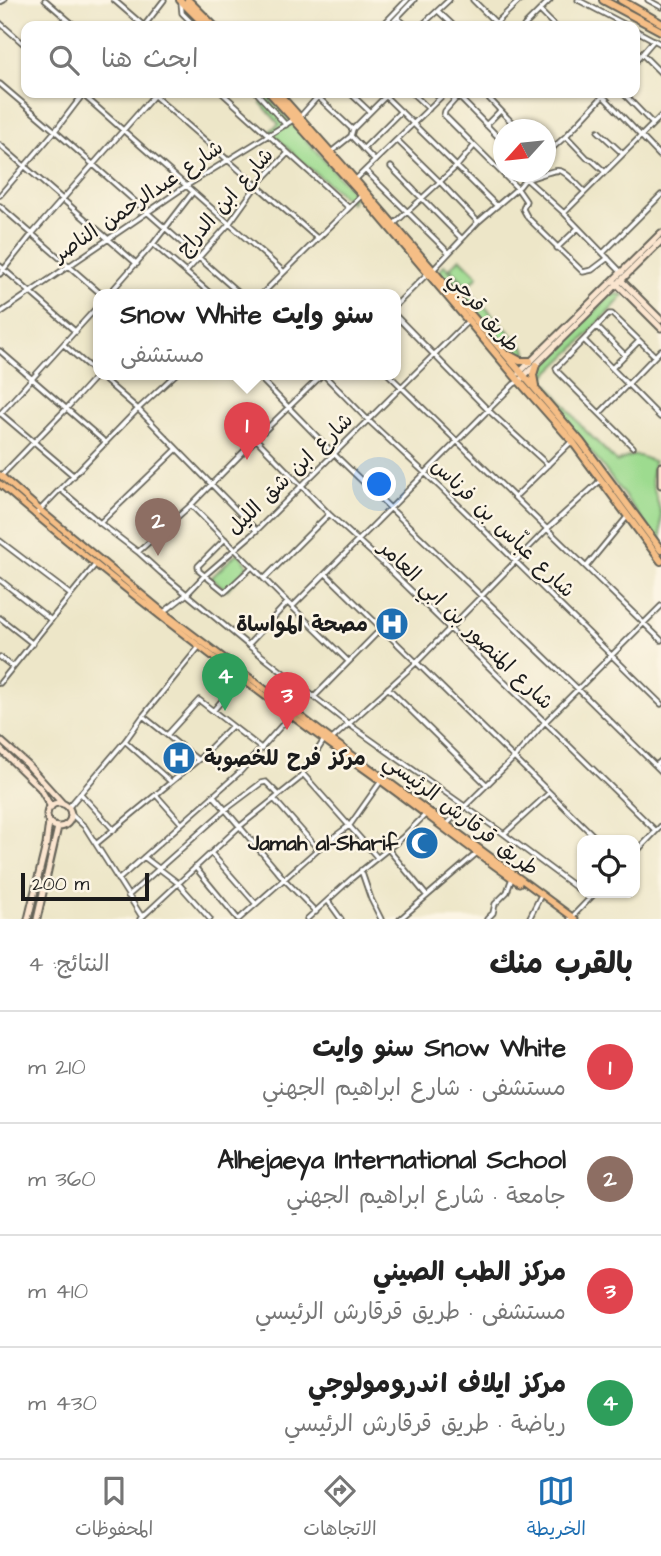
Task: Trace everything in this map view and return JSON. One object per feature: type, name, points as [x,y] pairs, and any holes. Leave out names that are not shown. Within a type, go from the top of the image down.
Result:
[{"type":"highway","points":[[181,0],[201,21]]},
{"type":"highway","points":[[188,0],[209,21]]},
{"type":"highway","points":[[603,0],[661,31]]},
{"type":"highway","points":[[621,0],[661,23]]},
{"type":"highway","name":"طريق قرجي","points":[[276,98],[331,152],[394,224],[468,321],[572,441],[661,561]]},
{"type":"highway","name":"طريق قرجي","points":[[282,98],[362,194],[502,351],[519,378],[538,391],[581,442],[661,550]]},
{"type":"highway","points":[[502,351],[518,360],[533,363],[533,379],[538,391]]},
{"type":"main road","name":"طريق قرقارش الرئيسي","points":[[0,475],[96,564],[477,853],[571,918]]},
{"type":"main road","name":"طريق قرقارش الرئيسي","points":[[0,484],[38,512],[199,647],[290,716],[571,918]]},
{"type":"street","points":[[45,0],[69,21]]},
{"type":"street","points":[[114,0],[138,21]]},
{"type":"street","points":[[148,21],[164,0]]},
{"type":"street","points":[[181,0],[182,13],[190,21]]},
{"type":"street","points":[[392,21],[407,0]]},
{"type":"street","points":[[388,21],[414,0]]},
{"type":"street","points":[[426,21],[449,0]]},
{"type":"street","points":[[473,0],[491,21]]},
{"type":"street","points":[[499,21],[520,0]]},
{"type":"street","points":[[529,21],[550,0]]},
{"type":"street","points":[[578,0],[618,21]]},
{"type":"street","points":[[648,0],[661,7]]},
{"type":"street","points":[[438,10],[449,21]]},
{"type":"street","points":[[540,11],[549,21]]},
{"type":"street","points":[[396,15],[402,21]]},
{"type":"street","points":[[0,23],[21,42]]},
{"type":"street","points":[[640,33],[661,44]]},
{"type":"street","points":[[640,58],[654,40]]},
{"type":"street","points":[[643,55],[661,73]]},
{"type":"street","points":[[0,84],[234,289]]},
{"type":"street","points":[[0,195],[79,98]]},
{"type":"street","points":[[89,98],[284,272]]},
{"type":"street","points":[[0,274],[2,267],[151,98]]},
{"type":"street","points":[[158,98],[317,238]]},
{"type":"street","points":[[228,98],[348,207]]},
{"type":"street","name":"شارع عبدالرحمن الناصر","points":[[0,313],[186,186],[297,118],[317,98]]},
{"type":"street","points":[[325,98],[353,130]]},
{"type":"street","points":[[355,98],[370,112]]},
{"type":"street","points":[[331,152],[351,136],[353,130],[382,98]]},
{"type":"street","points":[[389,98],[497,206]]},
{"type":"street","points":[[417,98],[429,109]]},
{"type":"street","points":[[355,180],[440,98]]},
{"type":"street","points":[[456,98],[443,113],[517,188],[526,201],[523,209],[526,216],[583,272],[590,271],[608,258]]},
{"type":"street","points":[[462,98],[493,132]]},
{"type":"street","points":[[490,98],[508,119]]},
{"type":"street","points":[[556,145],[600,98]]},
{"type":"street","points":[[608,98],[661,157]]},
{"type":"street","points":[[628,98],[653,124]]},
{"type":"street","points":[[263,100],[286,125]]},
{"type":"street","points":[[363,149],[401,111]]},
{"type":"street","points":[[486,125],[500,111]]},
{"type":"street","points":[[564,213],[661,116]]},
{"type":"street","points":[[598,131],[623,154]]},
{"type":"street","points":[[351,136],[375,161]]},
{"type":"street","points":[[566,136],[605,172]]},
{"type":"street","points":[[397,140],[478,222]]},
{"type":"street","points":[[0,145],[136,264]]},
{"type":"street","points":[[394,224],[457,166],[474,146]]},
{"type":"street","name":"شارع ابن الدراج","points":[[186,272],[229,223],[257,185],[288,153]]},
{"type":"street","points":[[391,167],[462,239]]},
{"type":"street","points":[[366,170],[449,253]]},
{"type":"street","points":[[556,170],[565,172],[585,192]]},
{"type":"street","points":[[401,300],[478,222],[523,182]]},
{"type":"street","points":[[529,182],[608,258],[620,279],[661,328]]},
{"type":"street","points":[[114,289],[193,192]]},
{"type":"street","points":[[267,289],[362,194]]},
{"type":"street","points":[[603,253],[661,195]]},
{"type":"street","points":[[0,206],[95,289]]},
{"type":"street","points":[[557,248],[578,228]]},
{"type":"street","points":[[620,279],[661,233]]},
{"type":"street","points":[[292,607],[533,363],[661,241]]},
{"type":"street","points":[[153,244],[205,289]]},
{"type":"street","points":[[2,267],[76,332]]},
{"type":"street","points":[[620,279],[661,320]]},
{"type":"street","points":[[74,476],[0,413],[93,312]]},
{"type":"street","points":[[633,447],[556,368],[607,315],[612,314],[655,356]]},
{"type":"street","points":[[401,321],[488,410],[548,465]]},
{"type":"street","name":"شارع ابن شق الليل","points":[[162,614],[256,531],[468,321]]},
{"type":"street","points":[[597,326],[625,355]]},
{"type":"street","points":[[584,340],[660,417]]},
{"type":"street","points":[[612,368],[639,341]]},
{"type":"street","points":[[64,345],[93,370]]},
{"type":"street","points":[[600,413],[661,350]]},
{"type":"street","points":[[0,351],[106,443]]},
{"type":"street","points":[[0,475],[93,379]]},
{"type":"street","points":[[105,380],[138,409],[256,531]]},
{"type":"street","points":[[38,512],[169,380]]},
{"type":"street","points":[[262,380],[333,453],[661,771]]},
{"type":"street","points":[[138,552],[191,505],[317,380]]},
{"type":"street","name":"شارع عباّس بن فرناس","points":[[329,380],[661,704]]},
{"type":"street","points":[[394,380],[661,640]]},
{"type":"street","name":"شارع المنصور بن ابي العامر","points":[[256,439],[329,514],[385,565],[656,831]]},
{"type":"street","points":[[515,497],[572,441]]},
{"type":"street","points":[[100,523],[177,449]]},
{"type":"street","points":[[661,466],[661,485]]},
{"type":"street","points":[[0,740],[27,764],[82,823],[142,918],[239,827],[303,774],[328,741],[350,725],[417,663],[547,529],[601,479]]},
{"type":"street","points":[[60,489],[248,645],[350,725],[577,889]]},
{"type":"street","points":[[191,505],[348,662]]},
{"type":"street","points":[[264,579],[329,514]]},
{"type":"street","points":[[586,567],[628,517]]},
{"type":"street","points":[[225,539],[198,566],[199,571],[226,592],[252,567]]},
{"type":"street","points":[[0,541],[71,595]]},
{"type":"street","points":[[0,683],[96,564]]},
{"type":"street","points":[[326,574],[593,835]]},
{"type":"street","points":[[0,580],[51,620]]},
{"type":"street","points":[[248,645],[287,603]]},
{"type":"street","points":[[445,827],[661,606]]},
{"type":"street","points":[[0,618],[33,644]]},
{"type":"street","points":[[314,697],[381,629]]},
{"type":"street","points":[[67,808],[125,741],[199,647]]},
{"type":"street","points":[[0,657],[13,667]]},
{"type":"street","points":[[213,711],[241,678]]},
{"type":"street","points":[[388,688],[487,785]]},
{"type":"street","points":[[167,735],[197,700],[202,701],[231,727],[262,749]]},
{"type":"street","points":[[143,716],[198,760]]},
{"type":"street","points":[[118,880],[240,772],[290,716]]},
{"type":"street","points":[[96,844],[198,760],[231,727]]},
{"type":"street","points":[[125,741],[171,782]]},
{"type":"street","points":[[0,749],[40,788],[51,807]]},
{"type":"street","points":[[656,765],[661,761]]},
{"type":"street","points":[[303,774],[377,857]]},
{"type":"street","points":[[195,867],[239,919],[318,849],[350,825],[381,781]]},
{"type":"street","points":[[128,895],[225,810],[263,782],[278,795]]},
{"type":"street","points":[[504,834],[550,793]]},
{"type":"street","points":[[81,794],[114,830]]},
{"type":"street","points":[[156,795],[181,823]]},
{"type":"street","points":[[213,795],[284,879],[316,912]]},
{"type":"street","points":[[274,799],[318,849]]},
{"type":"street","points":[[28,919],[46,845],[49,822],[47,816],[55,804],[67,808],[71,817],[67,824],[58,827],[49,822]]},
{"type":"street","points":[[307,919],[426,814]]},
{"type":"street","points":[[640,848],[661,826]]},
{"type":"street","points":[[37,919],[58,827]]},
{"type":"street","points":[[388,849],[427,895]]},
{"type":"street","points":[[211,853],[257,904]]},
{"type":"street","points":[[400,919],[477,853]]},
{"type":"street","points":[[144,857],[178,883],[210,919]]},
{"type":"street","points":[[361,870],[381,919]]},
{"type":"street","points":[[487,919],[493,913],[495,904],[507,892],[512,878]]},
{"type":"street","points":[[529,919],[540,897]]},
{"type":"street","points":[[571,918],[589,898]]},
{"type":"street","points":[[328,901],[341,919]]},
{"type":"green space","points":[[269,98],[349,188],[354,195],[351,203],[270,131],[279,124],[261,103]]},
{"type":"green space","points":[[460,258],[478,276],[468,286],[450,268]]},
{"type":"green space","points":[[444,265],[527,352],[519,357],[515,356],[439,272]]},
{"type":"green space","points":[[624,295],[543,378],[582,427],[617,462],[636,456],[654,462],[651,479],[661,514],[661,545],[600,463],[536,384],[539,366],[610,296]]},
{"type":"green space","points":[[238,552],[248,566],[227,590],[211,578]]},
{"type":"place","name":"Snow White سنو وايت","points":[[247,460]]},
{"type":"place","name":"Alhejaeya International School","points":[[158,556]]},
{"type":"place","name":"مصحة المواساة","points":[[392,624]]},
{"type":"place","name":"مركز ايلاف اندرومولوجي","points":[[225,711]]},
{"type":"place","name":"مركز الطب الصيني","points":[[287,730]]},
{"type":"place","name":"مركز فرح للخصوبة","points":[[179,758]]},
{"type":"place","name":"Jamah al-Sharif","points":[[422,843]]}]
